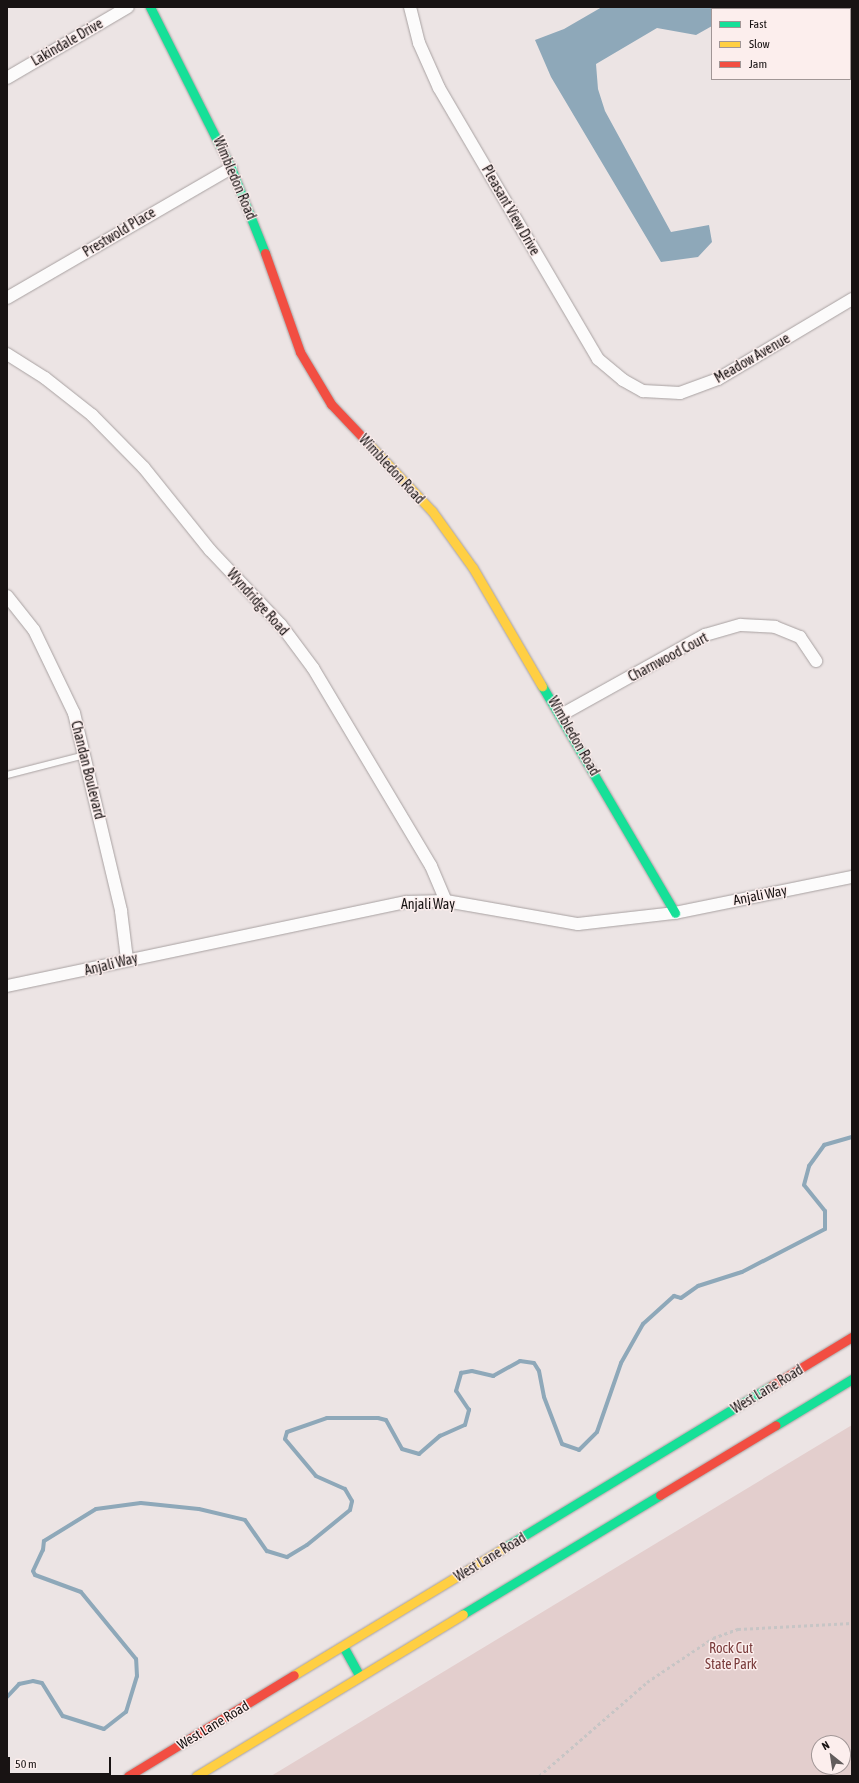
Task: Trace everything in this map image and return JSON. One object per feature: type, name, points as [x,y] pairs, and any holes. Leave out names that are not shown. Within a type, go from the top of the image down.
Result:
[{"type":"main road","name":"Wimbledon Road","points":[[150,7],[231,168],[255,224],[300,352],[330,404],[432,511],[473,568],[562,715],[675,913]]},
{"type":"main road","name":"West Lane Road","points":[[128,1776],[852,1337]]},
{"type":"main road","points":[[196,1776],[852,1379]]},
{"type":"main road","points":[[342,1646],[360,1677]]},
{"type":"street","name":"Lakindale Drive","points":[[7,78],[128,7]]},
{"type":"street","name":"Pleasant View Drive","points":[[410,7],[419,43],[439,88],[598,359],[622,380],[643,391]]},
{"type":"street","name":"Prestwold Place","points":[[7,298],[231,168]]},
{"type":"street","name":"Meadow Avenue","points":[[643,391],[680,393],[718,379],[852,299]]},
{"type":"street","name":"Wyndridge Road","points":[[7,354],[45,378],[92,415],[144,468],[210,550],[281,625],[313,668],[431,866],[446,901]]},
{"type":"street","name":"Chandan Boulevard","points":[[7,596],[34,630],[51,662],[74,713],[85,754],[121,911],[126,959]]},
{"type":"street","name":"Charnwood Court","points":[[562,715],[705,635],[741,625],[775,627],[800,637],[816,661]]},
{"type":"street","name":"Anjali Way","points":[[7,986],[365,908],[406,902],[446,901],[578,924],[675,913],[852,877]]},
{"type":"lane","points":[[7,775],[85,754]]},
{"type":"path","points":[[539,1776],[647,1682],[681,1656],[713,1638],[738,1629],[852,1623]]},
{"type":"green space","name":"Rock Cut State Park","points":[[852,1425],[852,1776],[271,1776]]},
{"type":"water","points":[[602,7],[748,7],[711,8],[711,27],[696,35],[657,28],[596,64],[598,89],[605,111],[671,232],[709,225],[712,242],[698,257],[661,262],[551,77],[535,40],[564,29]]},
{"type":"waterway","points":[[7,1697],[19,1684],[33,1681],[42,1683],[63,1716],[104,1729],[126,1712],[137,1676],[136,1659],[81,1592],[35,1575],[33,1571],[43,1550],[44,1541],[96,1509],[141,1503],[199,1509],[245,1520],[267,1551],[287,1557],[307,1545],[350,1510],[352,1501],[345,1489],[316,1476],[285,1439],[287,1432],[327,1418],[378,1418],[386,1420],[402,1449],[419,1454],[440,1436],[465,1425],[469,1410],[456,1391],[461,1373],[472,1371],[493,1376],[520,1361],[534,1363],[539,1371],[544,1397],[562,1444],[579,1450],[597,1432],[621,1363],[643,1324],[674,1296],[681,1298],[698,1286],[742,1272],[825,1229],[825,1211],[804,1185],[809,1166],[824,1145],[852,1137]]},
{"type":"traffic: fast","points":[[150,7],[231,168],[265,253]]},
{"type":"traffic: fast","points":[[542,686],[675,913]]},
{"type":"traffic: fast","points":[[776,1425],[852,1379]]},
{"type":"traffic: fast","points":[[505,1547],[771,1386]]},
{"type":"traffic: fast","points":[[463,1614],[660,1495]]},
{"type":"traffic: fast","points":[[343,1646],[360,1677]]},
{"type":"traffic: slow","points":[[369,444],[432,511],[473,568],[542,686]]},
{"type":"traffic: slow","points":[[294,1675],[505,1547]]},
{"type":"traffic: slow","points":[[196,1776],[463,1614]]},
{"type":"traffic: jam","points":[[265,253],[300,352],[331,404],[369,444]]},
{"type":"traffic: jam","points":[[771,1386],[852,1337]]},
{"type":"traffic: jam","points":[[660,1495],[776,1425]]},
{"type":"traffic: jam","points":[[128,1776],[294,1675]]}]
